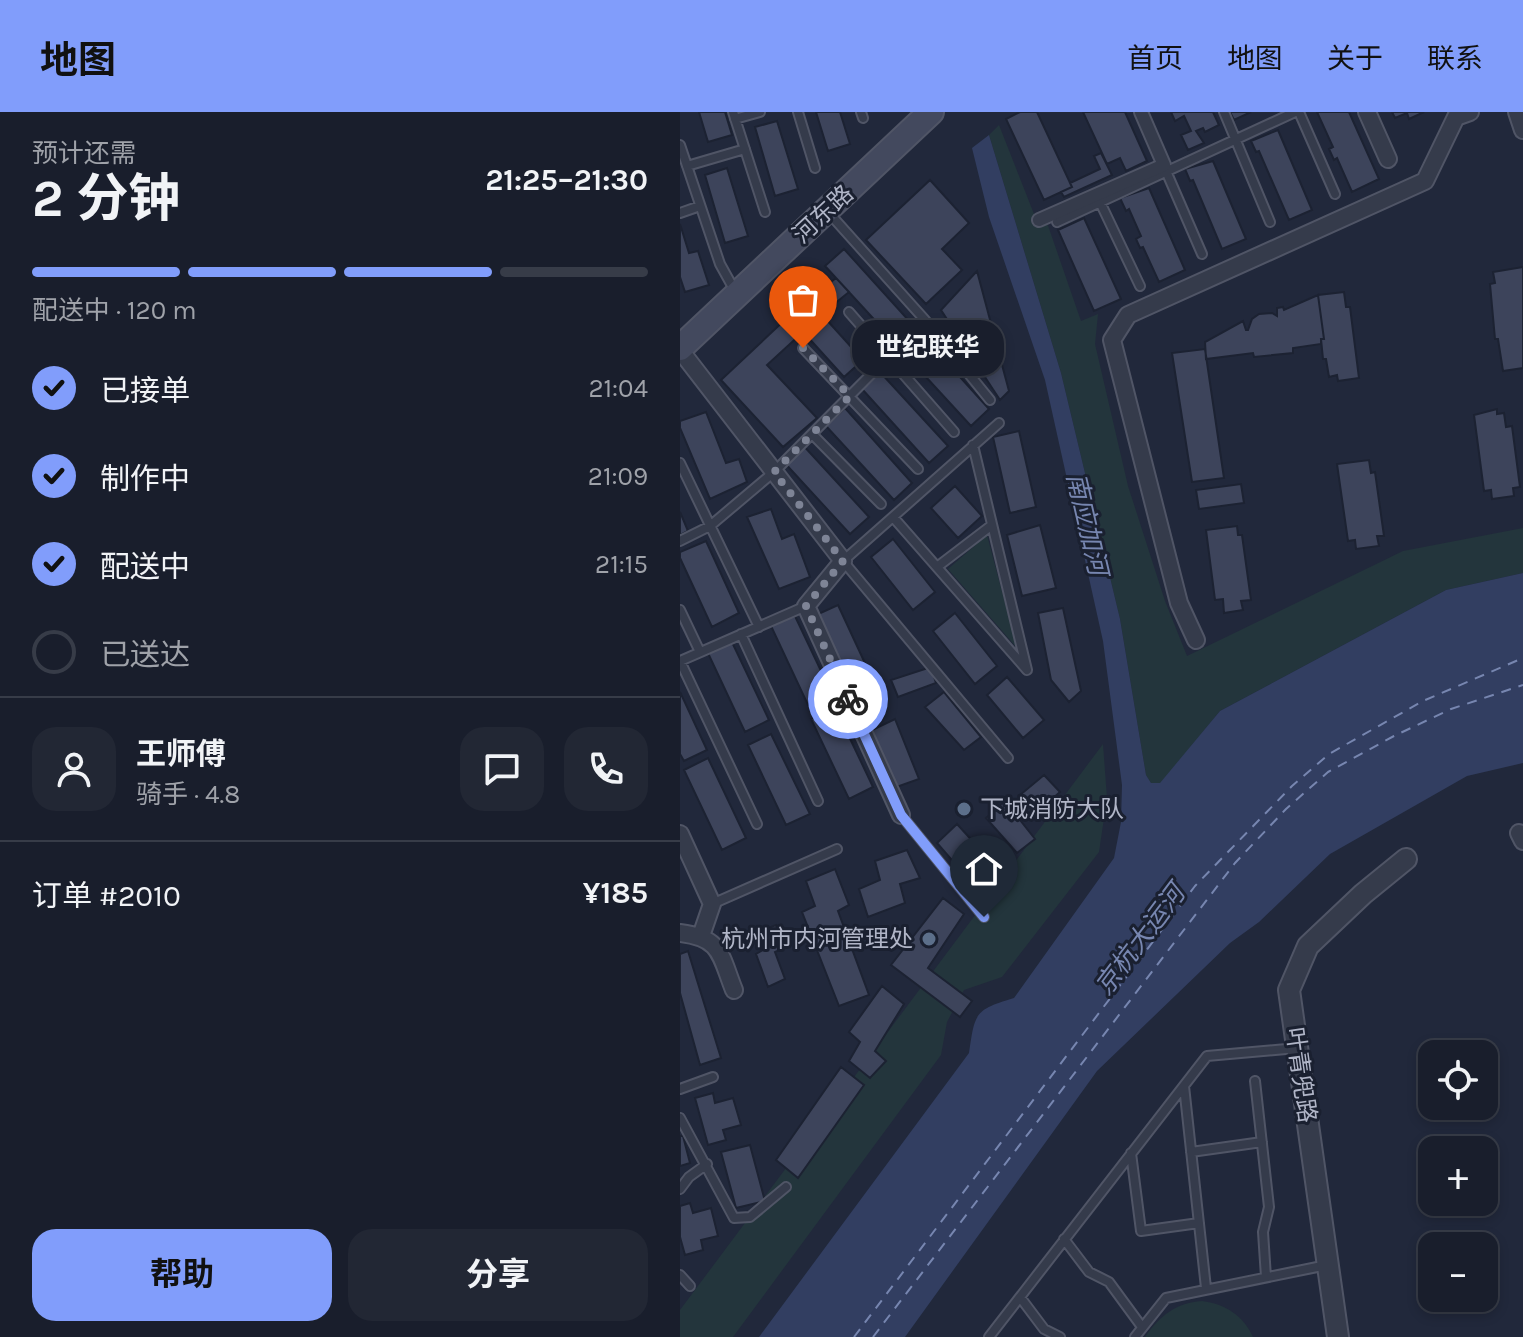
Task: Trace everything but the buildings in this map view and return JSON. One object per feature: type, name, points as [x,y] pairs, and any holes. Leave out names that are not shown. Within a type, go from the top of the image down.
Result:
[{"type":"main road","name":"河东路","points":[[680,349],[931,112]]},
{"type":"street","points":[[1039,220],[1164,165],[1141,112]]},
{"type":"street","points":[[1367,112],[1388,159]]},
{"type":"street","points":[[1196,640],[1179,603],[1112,340],[1128,315],[1425,181],[1456,117],[1470,112]]},
{"type":"street","points":[[1517,112],[1523,130]]},
{"type":"street","points":[[680,349],[843,561],[806,606],[901,815]]},
{"type":"street","points":[[680,834],[712,904],[701,936]]},
{"type":"street","name":"叶青兜路","points":[[1338,1337],[1289,990],[1308,946],[1406,859]]},
{"type":"street","points":[[680,933],[701,936],[716,946],[734,990]]},
{"type":"lane","points":[[760,112],[734,116],[765,212]]},
{"type":"lane","points":[[798,112],[815,168]]},
{"type":"lane","points":[[1224,112],[1270,222]]},
{"type":"lane","points":[[1057,222],[1297,112],[1335,194]]},
{"type":"lane","points":[[680,145],[720,264],[737,295]]},
{"type":"lane","points":[[687,166],[745,149]]},
{"type":"lane","points":[[1166,171],[1202,254]]},
{"type":"lane","points":[[1100,202],[1140,286]]},
{"type":"lane","points":[[680,213],[700,206]]},
{"type":"lane","points":[[827,211],[925,320],[990,400]]},
{"type":"lane","points":[[849,312],[954,432]]},
{"type":"lane","points":[[680,541],[710,526],[774,472],[925,320]]},
{"type":"lane","points":[[803,348],[918,469]]},
{"type":"lane","points":[[999,423],[843,561],[1008,758]]},
{"type":"lane","points":[[812,434],[881,504]]},
{"type":"lane","points":[[893,517],[1027,670],[973,445]]},
{"type":"lane","points":[[680,463],[759,627]]},
{"type":"lane","points":[[937,567],[992,525]]},
{"type":"lane","points":[[757,824],[680,661],[806,606]]},
{"type":"lane","points":[[680,610],[700,652]]},
{"type":"lane","points":[[741,634],[818,801]]},
{"type":"lane","points":[[901,815],[984,917]]},
{"type":"lane","points":[[712,904],[837,849]]},
{"type":"lane","points":[[989,1337],[1207,1056],[1297,1047]]},
{"type":"lane","points":[[680,1089],[713,1077]]},
{"type":"lane","points":[[1255,1081],[1269,1207],[1263,1232],[1266,1277]]},
{"type":"lane","points":[[1184,1086],[1206,1288]]},
{"type":"lane","points":[[680,1118],[734,1218],[750,1217],[786,1187]]},
{"type":"lane","points":[[1191,1152],[1262,1142]]},
{"type":"lane","points":[[1131,1153],[1141,1231],[1199,1223]]},
{"type":"lane","points":[[680,1189],[689,1177],[707,1164]]},
{"type":"lane","points":[[1064,1239],[1089,1272],[1109,1282],[1142,1327]]},
{"type":"lane","points":[[1135,1337],[1166,1298],[1329,1264]]},
{"type":"lane","points":[[680,1275],[690,1286]]},
{"type":"lane","points":[[1020,1297],[1044,1329],[1060,1337]]},
{"type":"shaded area","points":[[999,125],[1034,214],[1043,211],[1081,321],[1098,314],[1095,344],[1128,486],[1165,601],[1187,656],[1403,551],[1523,528],[1523,573],[1446,590],[1220,711],[1160,784],[1151,783],[1146,775],[1120,619],[1061,373],[989,135]]},
{"type":"shaded area","points":[[987,535],[1017,648],[948,569]]},
{"type":"shaded area","points":[[1103,744],[1107,798],[1099,852],[1002,977],[964,990],[947,1022],[941,1055],[733,1337],[680,1337],[680,1310]]},
{"type":"shaded area","points":[[1202,1301],[1232,1312],[1253,1337],[1145,1337],[1169,1312]]},
{"type":"water","points":[[989,135],[1061,373],[1120,619],[1146,775],[1151,783],[1160,783],[1220,711],[1446,590],[1523,573],[1523,763],[1467,776],[1330,854],[1259,922],[1230,943],[1097,1071],[905,1337],[759,1337],[969,1053],[979,1015],[991,1006],[1014,998],[1114,858],[1121,822],[1122,785],[1103,641],[1045,380],[989,217],[972,148]]},
{"type":"ferry route","points":[[854,1337],[1195,886],[1292,786],[1329,754],[1423,701],[1523,658]]},
{"type":"ferry route","points":[[873,1337],[1235,863],[1286,809],[1328,772],[1394,736],[1451,709],[1523,685]]},
{"type":"way so far","points":[[803,348],[850,396],[774,472],[843,561],[806,606],[848,699]]},
{"type":"place","name":"世纪联华","points":[[803,348]]},
{"type":"place","name":"下城消防大队","points":[[964,809]]},
{"type":"place","name":"杭州市内河管理处","points":[[929,939]]},
{"type":"route","points":[[848,699],[901,815],[984,917]]},
{"type":"water label","name":"南应加河","points":[[1087,524]]},
{"type":"water label","name":"京杭大运河","points":[[1140,940]]}]
